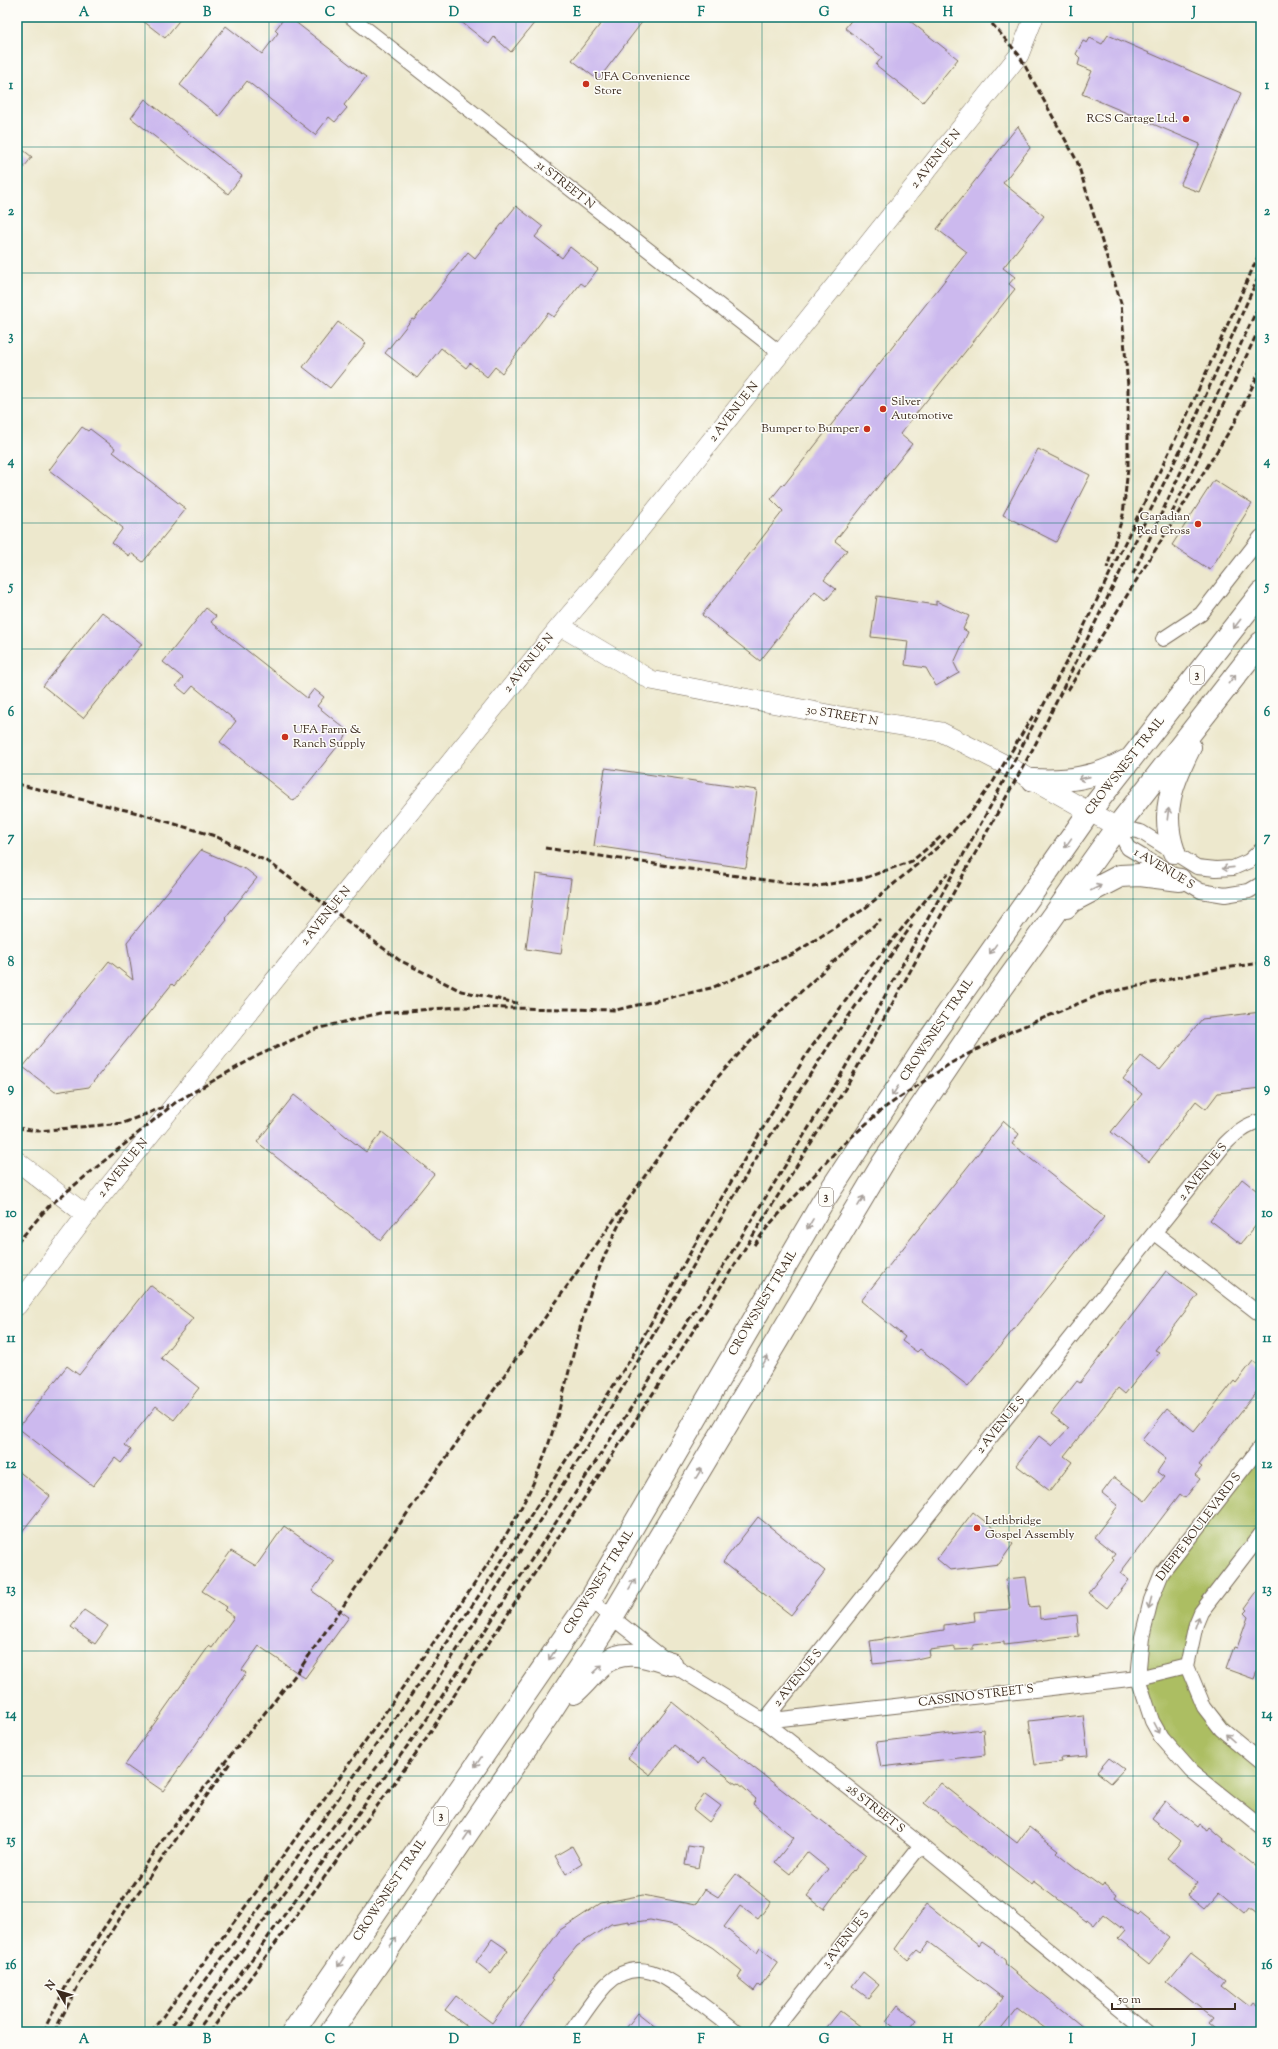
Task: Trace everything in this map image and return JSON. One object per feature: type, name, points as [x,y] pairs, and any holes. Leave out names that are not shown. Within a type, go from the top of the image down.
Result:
[{"type":"highway","name":"CROWSNEST TRAIL","points":[[293,2032],[590,1600],[834,1184],[929,1040],[1090,811],[1261,593]]},
{"type":"highway","points":[[331,2032],[550,1714],[612,1617],[883,1163],[987,1009],[1117,827],[1261,643]]},
{"type":"highway","points":[[1174,852],[1169,838],[1167,821],[1169,802],[1178,772],[1208,710]]},
{"type":"highway","points":[[1032,780],[1059,782],[1083,779],[1108,771],[1132,757]]},
{"type":"highway","points":[[1044,929],[1072,901],[1120,876],[1140,875],[1180,880]]},
{"type":"highway","points":[[550,1714],[613,1657],[622,1654],[637,1654],[671,1664]]},
{"type":"street","name":"31 STREET N","points":[[351,17],[780,353]]},
{"type":"street","name":"2 AVENUE N","points":[[17,1306],[86,1215],[560,626],[602,577],[1019,55],[1034,17]]},
{"type":"street","points":[[1163,639],[1201,614],[1261,537]]},
{"type":"street","name":"30 STREET N","points":[[560,626],[651,680],[833,715],[941,732],[1090,811],[1117,827]]},
{"type":"street","name":"1 AVENUE S","points":[[1117,827],[1140,832],[1197,867],[1216,869],[1233,868],[1249,861],[1261,850]]},
{"type":"street","name":"1 AVENUE S","points":[[1117,827],[1128,848],[1201,891],[1225,895],[1249,891],[1261,884]]},
{"type":"street","name":"2 AVENUE S","points":[[764,1721],[1225,1144],[1239,1130],[1252,1122],[1261,1121]]},
{"type":"street","points":[[17,1161],[86,1215]]},
{"type":"street","points":[[1154,1233],[1261,1315]]},
{"type":"street","name":"DIEPPE BOULEVARD S","points":[[1261,1446],[1162,1573],[1151,1600],[1142,1637],[1138,1678],[1152,1721],[1161,1737],[1191,1771],[1261,1827]]},
{"type":"street","points":[[1261,1534],[1201,1612],[1196,1624],[1187,1666],[1204,1707],[1221,1729],[1261,1762]]},
{"type":"street","name":"28 STREET S","points":[[590,1600],[671,1664],[764,1721],[921,1845],[1149,2032]]},
{"type":"street","name":"CASSINO STREET S","points":[[764,1721],[1138,1678],[1187,1666]]},
{"type":"street","name":"3 AVENUE S","points":[[772,2032],[921,1845]]},
{"type":"street","points":[[571,2032],[605,1986],[626,1972],[643,1970],[670,1979],[738,2032]]},
{"type":"green space","points":[[1261,1446],[1261,1534],[1201,1612],[1187,1666],[1204,1707],[1261,1762],[1261,1827],[1191,1771],[1147,1707],[1142,1637],[1151,1600]]},
{"type":"building","points":[[138,17],[182,17],[165,38]]},
{"type":"building","points":[[285,17],[289,17],[366,77],[344,105],[347,108],[335,122],[329,117],[315,135],[247,81],[219,116],[180,85],[226,26],[262,54],[278,33],[275,30]]},
{"type":"building","points":[[455,17],[539,17],[511,52],[494,37],[489,44]]},
{"type":"building","points":[[606,17],[646,17],[598,80],[572,60]]},
{"type":"building","points":[[854,17],[905,17],[958,59],[923,102],[876,65],[882,57],[845,28]]},
{"type":"building","name":"RCS Cartage Ltd.","points":[[1108,35],[1241,93],[1199,192],[1180,185],[1200,144],[1082,94],[1092,71],[1078,65],[1080,58],[1076,54],[1083,41],[1087,43],[1090,38],[1102,44]]},
{"type":"building","points":[[145,99],[242,176],[228,194],[131,118]]},
{"type":"building","points":[[1018,126],[1030,148],[1003,183],[1044,216],[1003,268],[1015,277],[1009,284],[1015,289],[900,434],[912,444],[835,541],[847,550],[824,580],[836,589],[826,600],[815,591],[760,661],[702,615],[783,511],[771,499],[783,484],[784,485],[967,252],[937,229]]},
{"type":"building","points":[[17,145],[32,157],[17,176]]},
{"type":"building","points":[[516,206],[543,227],[535,237],[562,258],[570,247],[598,269],[585,286],[581,283],[554,317],[548,313],[502,373],[495,367],[487,377],[470,363],[466,368],[441,348],[417,378],[385,353],[412,319],[414,320],[468,252],[475,258]]},
{"type":"building","points":[[338,322],[366,343],[330,388],[303,367]]},
{"type":"building","points":[[82,427],[88,431],[90,429],[115,448],[113,452],[186,509],[143,562],[131,553],[129,556],[112,543],[123,528],[49,470]]},
{"type":"building","points":[[1038,449],[1090,475],[1056,542],[1003,515]]},
{"type":"building","points":[[1214,480],[1252,504],[1210,570],[1172,545]]},
{"type":"building","points":[[877,596],[936,605],[936,601],[969,616],[963,629],[968,632],[954,663],[959,673],[936,686],[926,668],[905,665],[908,641],[871,637]]},
{"type":"building","points":[[206,608],[216,616],[211,622],[307,698],[314,689],[324,697],[317,706],[349,732],[294,801],[220,742],[236,721],[193,686],[186,694],[176,686],[183,678],[163,662]]},
{"type":"building","points":[[102,612],[142,644],[83,718],[43,686]]},
{"type":"building","points":[[605,768],[757,790],[746,868],[594,846]]},
{"type":"building","points":[[201,850],[247,870],[257,878],[225,918],[227,920],[174,986],[172,984],[89,1087],[55,1092],[23,1067],[109,961],[133,980],[127,942]]},
{"type":"building","points":[[536,874],[571,879],[561,954],[526,949]]},
{"type":"building","points":[[1261,1012],[1261,1088],[1218,1093],[1206,1109],[1196,1101],[1149,1162],[1111,1132],[1142,1094],[1123,1079],[1141,1056],[1160,1070],[1202,1019]]},
{"type":"building","points":[[294,1095],[366,1152],[382,1132],[434,1174],[381,1240],[257,1142]]},
{"type":"building","points":[[1004,1121],[1019,1134],[1012,1144],[1104,1217],[968,1386],[920,1349],[917,1352],[902,1341],[905,1337],[861,1301]]},
{"type":"building","points":[[1242,1179],[1261,1194],[1261,1219],[1241,1244],[1210,1220]]},
{"type":"building","points":[[1166,1271],[1198,1295],[1155,1350],[1159,1352],[1125,1394],[1118,1388],[1064,1456],[1072,1462],[1050,1491],[1016,1465],[1039,1436],[1052,1446],[1069,1428],[1051,1414],[1077,1381],[1080,1383]]},
{"type":"building","points":[[150,1285],[193,1318],[161,1358],[199,1388],[174,1420],[156,1406],[125,1445],[131,1450],[121,1463],[115,1458],[93,1486],[18,1428],[67,1366],[79,1375]]},
{"type":"building","points":[[1253,1361],[1261,1367],[1261,1386],[1199,1465],[1202,1467],[1195,1475],[1200,1479],[1185,1498],[1180,1494],[1120,1573],[1129,1580],[1107,1608],[1088,1593],[1114,1560],[1112,1558],[1115,1554],[1094,1537],[1118,1506],[1102,1493],[1114,1477],[1145,1501],[1164,1477],[1157,1472],[1166,1459],[1142,1440],[1167,1409],[1194,1431],[1234,1381],[1236,1383]]},
{"type":"building","points":[[17,1470],[50,1496],[17,1538]]},
{"type":"building","name":"Lethbridge Gospel Assembly","points":[[973,1512],[1013,1544],[999,1564],[950,1570],[937,1559]]},
{"type":"building","points":[[758,1517],[825,1571],[791,1615],[723,1562]]},
{"type":"building","points":[[284,1526],[334,1561],[312,1591],[349,1617],[305,1678],[259,1646],[242,1670],[246,1673],[163,1791],[125,1765],[209,1646],[212,1648],[234,1617],[224,1610],[227,1607],[202,1591],[231,1551],[256,1566]]},
{"type":"building","points":[[1026,1577],[1030,1607],[1039,1606],[1040,1619],[1077,1615],[1079,1636],[1004,1645],[1004,1642],[973,1645],[973,1649],[955,1650],[955,1647],[929,1650],[930,1656],[912,1660],[873,1664],[870,1641],[944,1630],[944,1625],[975,1621],[974,1612],[1010,1609],[1006,1579]]},
{"type":"building","points":[[1261,1586],[1261,1661],[1254,1679],[1226,1669],[1234,1647],[1237,1648],[1248,1617],[1244,1613],[1247,1610],[1245,1608]]},
{"type":"building","points":[[84,1610],[108,1626],[95,1644],[71,1627]]},
{"type":"building","points":[[672,1702],[722,1743],[866,1855],[824,1909],[807,1896],[828,1869],[807,1852],[790,1874],[775,1862],[794,1838],[753,1804],[756,1799],[738,1783],[736,1784],[703,1758],[698,1764],[674,1745],[650,1775],[628,1758]]},
{"type":"building","points":[[1083,1715],[1088,1756],[1061,1758],[1062,1762],[1035,1765],[1029,1721]]},
{"type":"building","points":[[983,1729],[985,1755],[881,1767],[876,1742]]},
{"type":"building","points":[[1109,1758],[1124,1769],[1111,1783],[1097,1772]]},
{"type":"building","points":[[941,1783],[1017,1843],[1029,1827],[1058,1850],[1056,1852],[1076,1868],[1102,1887],[1104,1884],[1117,1895],[1115,1898],[1137,1915],[1139,1913],[1170,1938],[1149,1964],[1118,1939],[1125,1931],[1103,1914],[1094,1925],[1087,1919],[1086,1921],[1033,1881],[1031,1884],[995,1856],[994,1858],[924,1803]]},
{"type":"building","points":[[705,1794],[721,1806],[709,1822],[693,1809]]},
{"type":"building","points":[[1165,1801],[1197,1827],[1199,1824],[1208,1830],[1210,1827],[1224,1839],[1223,1841],[1261,1871],[1261,1914],[1252,1907],[1249,1907],[1244,1913],[1219,1892],[1204,1909],[1187,1895],[1197,1882],[1167,1858],[1181,1841],[1152,1818]]},
{"type":"building","points":[[572,1846],[582,1864],[566,1874],[555,1856]]},
{"type":"building","points":[[688,1846],[702,1848],[698,1868],[685,1865]]},
{"type":"building","points":[[736,1874],[771,1902],[758,1919],[740,1906],[724,1927],[757,1953],[760,1948],[778,1962],[760,1987],[758,1985],[754,1991],[738,1978],[742,1971],[713,1948],[678,1926],[650,1920],[629,1923],[629,1921],[611,1924],[577,1946],[551,1978],[553,1980],[516,2032],[474,2032],[445,2010],[456,1996],[492,2023],[560,1930],[601,1903],[643,1895],[695,1905],[705,1889],[718,1897]]},
{"type":"building","points":[[927,1904],[979,1945],[982,1941],[995,1950],[994,1951],[1005,1960],[1006,1965],[1089,2032],[1050,2032],[1018,2008],[999,2032],[976,2032],[1003,1998],[929,1942],[921,1953],[917,1950],[908,1960],[895,1949]]},
{"type":"building","points":[[492,1939],[508,1950],[491,1974],[476,1962]]},
{"type":"building","points":[[1191,1953],[1226,1980],[1222,1985],[1250,2007],[1253,2003],[1261,2009],[1261,2032],[1220,2032],[1209,2023],[1213,2018],[1167,1982]]},
{"type":"building","points":[[863,1972],[879,1985],[868,1998],[852,1986]]},
{"type":"building","points":[[898,2005],[916,2020],[906,2032],[900,2032],[886,2021]]},
{"type":"building","points":[[840,2011],[868,2032],[823,2032]]},
{"type":"building","points":[[638,2013],[662,2032],[623,2032]]},
{"type":"railway","points":[[986,17],[1019,55],[1077,161],[1121,303],[1128,387],[1128,468],[1123,515],[1107,568]]},
{"type":"railway","points":[[196,2032],[255,1955],[427,1719],[707,1292],[837,1082],[990,807],[1074,647],[1188,413],[1261,250]]},
{"type":"railway","points":[[210,2032],[417,1752],[673,1363],[848,1084],[1036,743],[1192,426],[1261,271]]},
{"type":"railway","points":[[1133,574],[1261,301]]},
{"type":"railway","points":[[1172,513],[1261,325]]},
{"type":"railway","points":[[1068,690],[1235,422],[1261,369]]},
{"type":"railway","points":[[17,1243],[48,1207],[176,1102],[255,1057],[316,1029],[380,1013],[459,1007],[616,1010],[711,988],[793,954],[864,909],[939,846],[972,811],[993,782],[1034,714]]},
{"type":"railway","points":[[17,784],[138,813],[215,836],[270,863],[399,960],[461,991],[521,1004]]},
{"type":"railway","points":[[545,848],[813,887],[865,878],[912,861],[943,835]]},
{"type":"railway","points":[[167,2032],[290,1867],[426,1674],[492,1576],[633,1355],[708,1221],[808,1052],[871,966],[948,873]]},
{"type":"railway","points":[[43,2032],[69,1980],[166,1835],[297,1673],[417,1499],[697,1102],[740,1053],[785,1007],[881,919]]},
{"type":"railway","points":[[182,2032],[418,1711],[600,1426],[761,1150],[839,1030],[912,925]]},
{"type":"railway","points":[[754,1245],[769,1225],[838,1149],[884,1108],[951,1063],[1010,1032],[1101,994],[1217,969],[1261,963]]},
{"type":"railway","points":[[17,1128],[38,1131],[123,1123],[169,1105]]},
{"type":"railway","points":[[151,2032],[322,1802],[462,1601],[516,1518],[546,1452],[560,1408],[583,1317],[592,1289],[626,1210]]},
{"type":"railway","points":[[54,2032],[78,1986],[116,1924],[230,1763]]},
{"type":"place","name":"UFA Convenience Store","points":[[586,84]]},
{"type":"place","name":"RCS Cartage Ltd.","points":[[1186,119]]},
{"type":"place","name":"Silver Automotive","points":[[883,409]]},
{"type":"place","name":"Bumper to Bumper","points":[[867,429]]},
{"type":"place","name":"Canadian Red Cross","points":[[1198,524]]},
{"type":"place","name":"UFA Farm & Ranch Supply","points":[[285,737]]},
{"type":"place","name":"Lethbridge Gospel Assembly","points":[[977,1528]]}]
